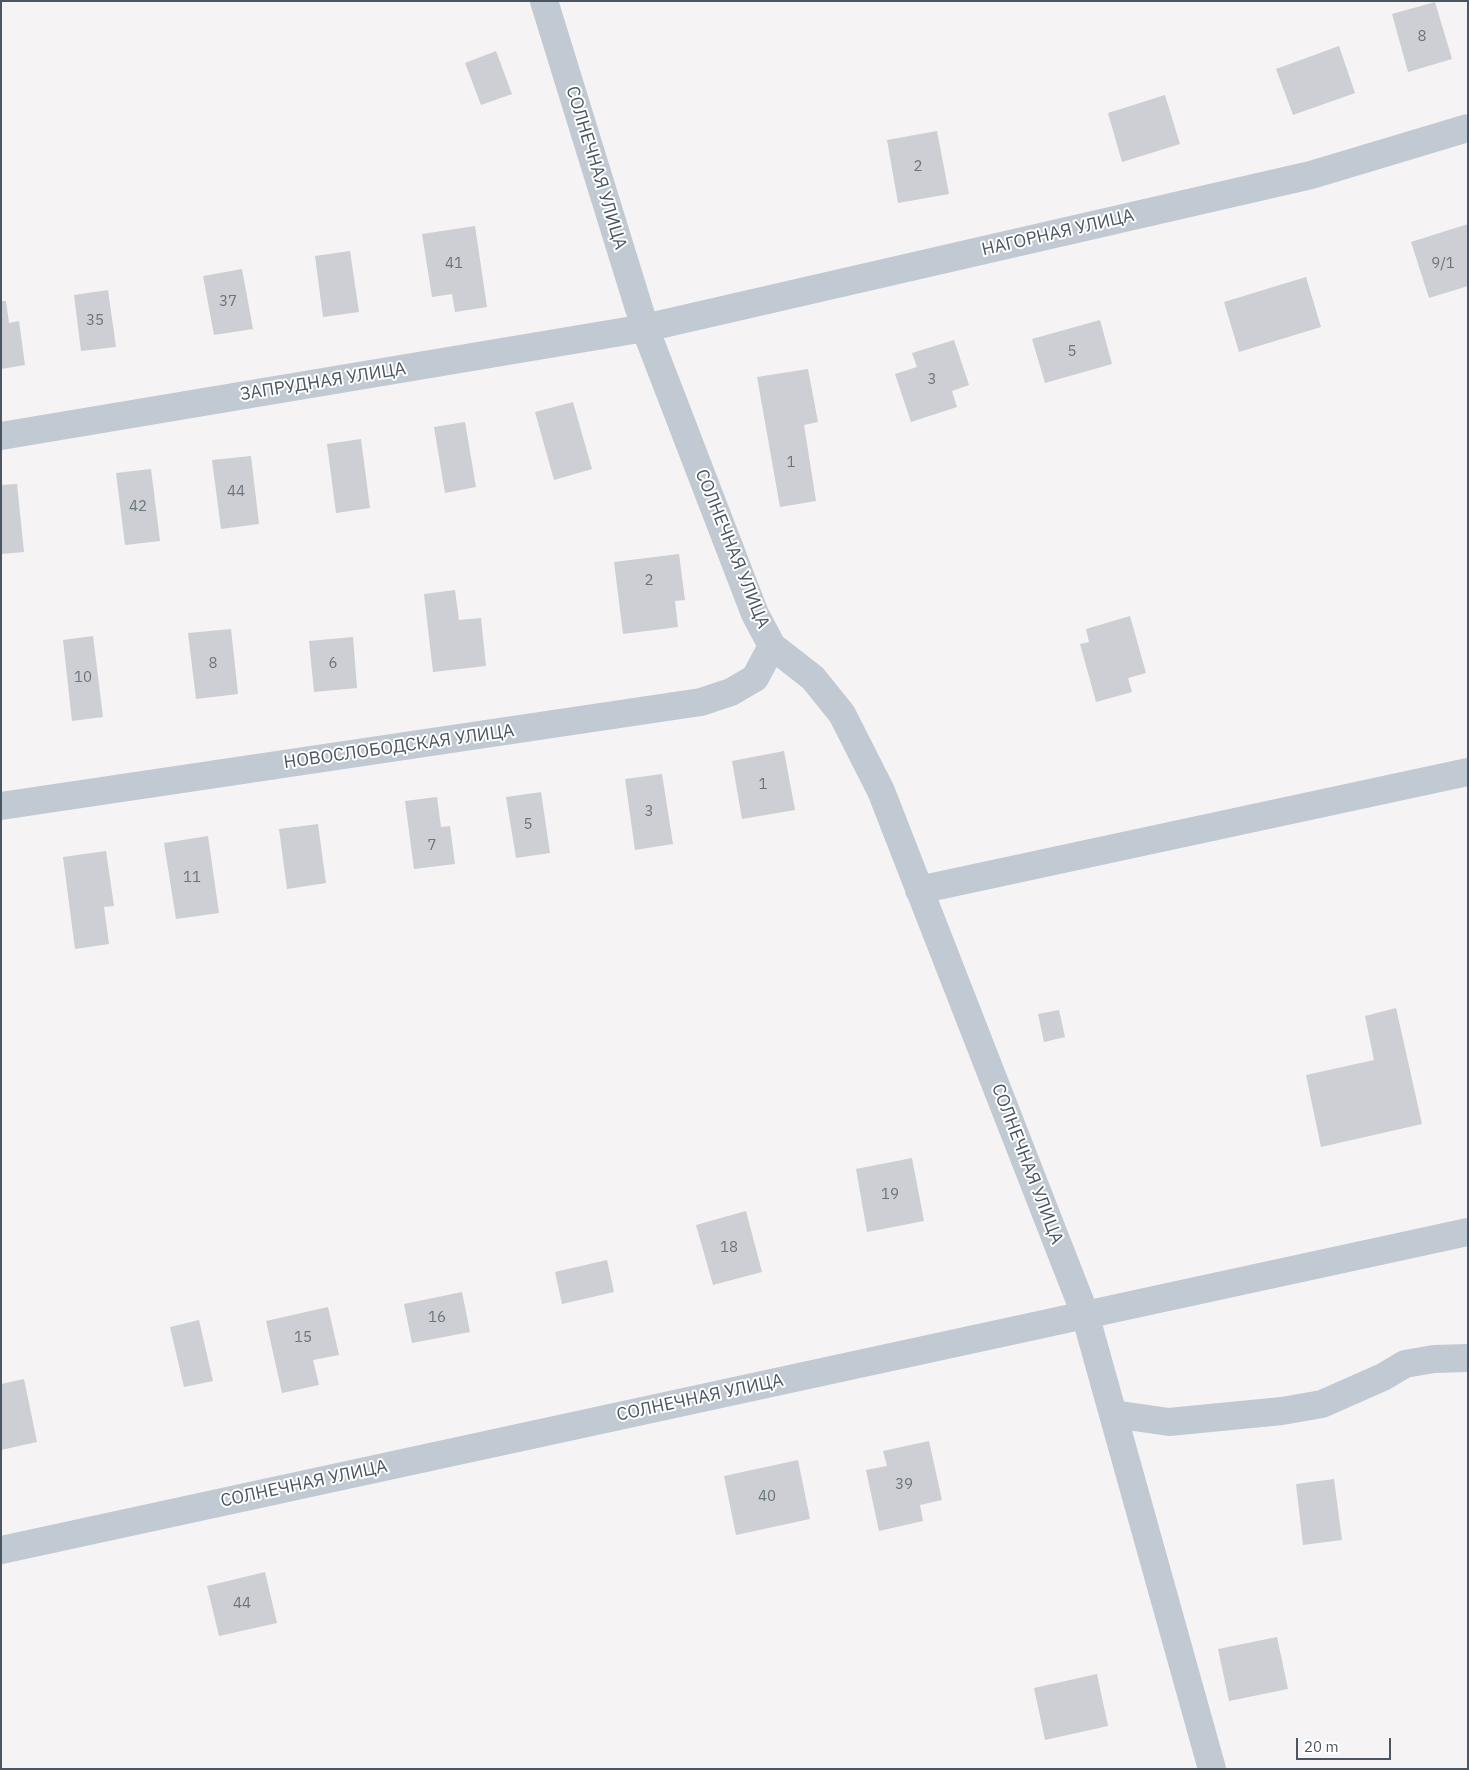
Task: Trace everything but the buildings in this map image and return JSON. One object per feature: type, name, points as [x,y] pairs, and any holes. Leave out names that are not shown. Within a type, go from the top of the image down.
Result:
[{"type":"street","name":"СОЛНЕЧНАЯ УЛИЦА","points":[[1,1550],[1085,1314],[880,791],[842,714],[812,678],[772,646],[755,614],[645,328],[544,1]]},
{"type":"street","name":"НАГОРНАЯ УЛИЦА","points":[[645,328],[1310,175],[1468,128]]},
{"type":"street","name":"ЗАПРУДНАЯ УЛИЦА","points":[[1,436],[645,328]]},
{"type":"street","name":"НОВОСЛОБОДСКАЯ УЛИЦА","points":[[1,806],[701,702],[731,692],[755,678],[772,646]]},
{"type":"street","points":[[919,890],[1468,772]]},
{"type":"street","points":[[1212,1769],[1085,1314],[1468,1232]]},
{"type":"street","points":[[1113,1414],[1169,1422],[1282,1411],[1322,1404],[1383,1377],[1405,1364],[1434,1358],[1468,1358]]}]
